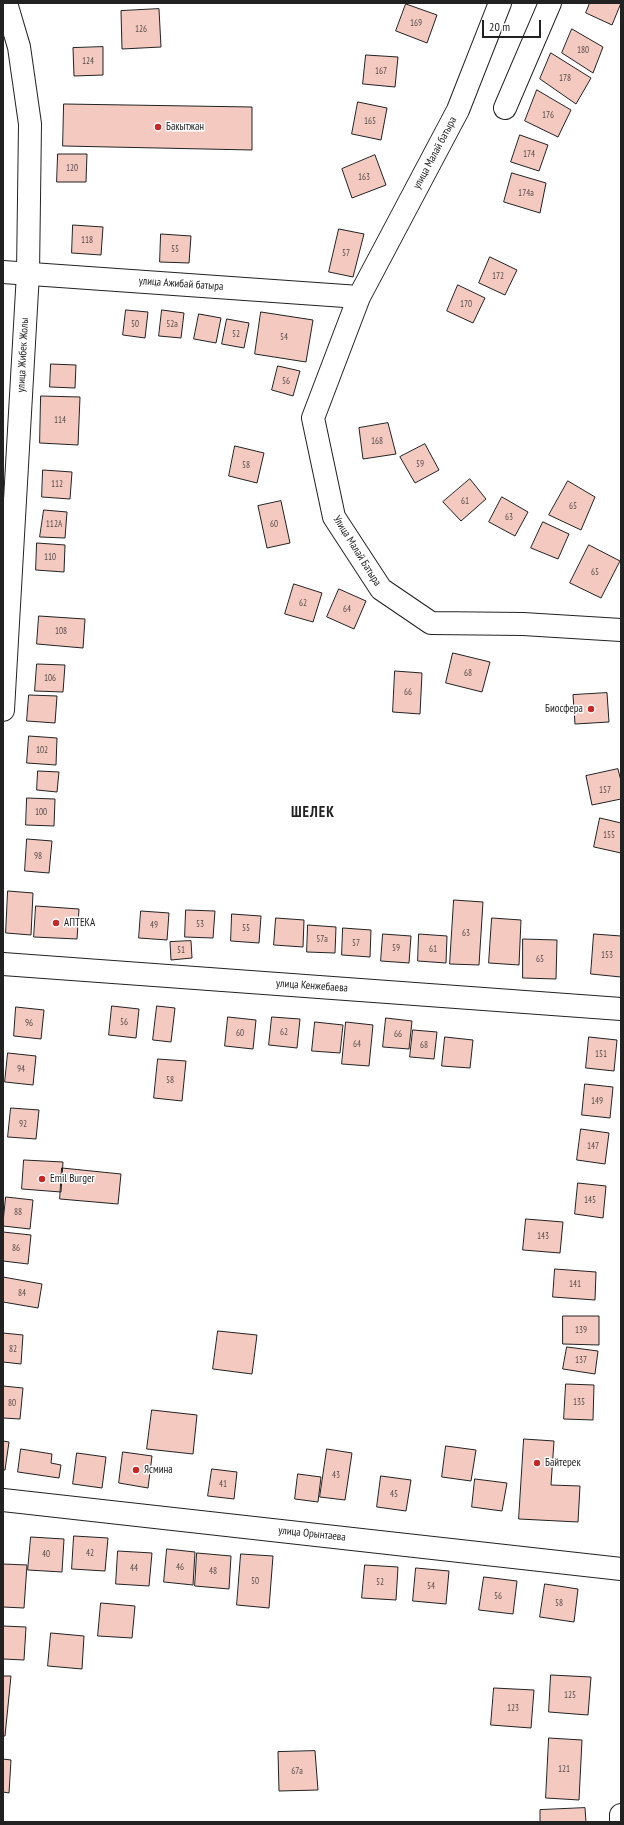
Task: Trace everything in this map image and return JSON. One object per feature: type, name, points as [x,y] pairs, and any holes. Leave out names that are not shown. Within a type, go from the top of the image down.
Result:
[{"type":"street","name":"улица Жибек Жолы","points":[[3,710],[28,273],[30,124],[19,47],[6,3]]},
{"type":"street","name":"улица Малай батыра","points":[[360,297],[458,110],[500,3]]},
{"type":"street","points":[[505,108],[550,3]]},
{"type":"street","name":"улица Ажибай батыра","points":[[3,272],[360,297]]},
{"type":"street","name":"Улица Малай Батыра","points":[[360,297],[313,418],[334,517],[381,589],[431,623],[523,624],[621,630]]},
{"type":"street","name":"улица Кенжебаева","points":[[3,964],[621,1009]]},
{"type":"street","name":"улица Орынтаева","points":[[3,1500],[621,1568]]},
{"type":"street","points":[[621,1815],[621,1822]]},
{"type":"building","points":[[590,3],[621,3],[612,25],[586,13]]},
{"type":"building","points":[[406,4],[437,15],[427,43],[396,31]]},
{"type":"building","points":[[159,9],[161,47],[122,49],[121,11]]},
{"type":"building","points":[[572,29],[603,47],[593,73],[562,53]]},
{"type":"building","points":[[103,47],[103,75],[74,76],[73,48]]},
{"type":"building","points":[[551,53],[591,78],[576,104],[540,79]]},
{"type":"building","points":[[366,55],[398,57],[395,87],[363,84]]},
{"type":"building","points":[[537,90],[571,110],[558,137],[525,121]]},
{"type":"building","points":[[358,102],[387,108],[381,140],[352,134]]},
{"type":"building","name":"Бакытжан","points":[[64,104],[252,107],[252,150],[63,146]]},
{"type":"building","points":[[520,135],[548,145],[539,171],[511,162]]},
{"type":"building","points":[[58,154],[87,154],[86,182],[57,182]]},
{"type":"building","points":[[375,155],[386,185],[352,198],[342,169]]},
{"type":"building","points":[[512,173],[546,183],[540,213],[504,202]]},
{"type":"building","points":[[73,225],[103,227],[101,255],[72,253]]},
{"type":"building","points":[[339,229],[364,234],[353,277],[329,272]]},
{"type":"building","points":[[161,234],[191,236],[189,263],[160,262]]},
{"type":"building","points":[[490,257],[517,270],[505,295],[479,283]]},
{"type":"building","points":[[458,285],[485,298],[473,323],[447,311]]},
{"type":"building","points":[[126,310],[148,312],[145,338],[123,335]]},
{"type":"building","points":[[162,310],[184,313],[181,338],[159,336]]},
{"type":"building","points":[[261,312],[313,320],[306,362],[255,354]]},
{"type":"building","points":[[199,314],[221,318],[216,343],[194,339]]},
{"type":"building","points":[[227,319],[249,323],[244,348],[222,344]]},
{"type":"building","points":[[51,364],[76,365],[75,388],[50,387]]},
{"type":"building","points":[[278,366],[300,371],[293,396],[272,390]]},
{"type":"building","points":[[41,396],[80,397],[78,445],[40,443]]},
{"type":"building","points":[[388,423],[396,454],[363,459],[359,428]]},
{"type":"building","points":[[425,444],[439,470],[415,483],[400,457]]},
{"type":"building","points":[[235,446],[264,453],[257,483],[229,476]]},
{"type":"building","points":[[43,470],[72,472],[70,499],[42,497]]},
{"type":"building","points":[[470,479],[486,499],[461,521],[443,502]]},
{"type":"building","points":[[568,481],[595,497],[581,530],[549,515]]},
{"type":"building","points":[[502,497],[528,512],[515,536],[489,522]]},
{"type":"building","points":[[281,501],[290,543],[267,548],[258,506]]},
{"type":"building","points":[[44,510],[67,512],[65,538],[40,537]]},
{"type":"building","points":[[543,522],[569,534],[558,559],[531,548]]},
{"type":"building","points":[[37,543],[65,545],[64,572],[36,570]]},
{"type":"building","points":[[589,545],[620,561],[601,598],[570,583]]},
{"type":"building","points":[[294,584],[322,593],[313,622],[285,614]]},
{"type":"building","points":[[339,589],[366,601],[354,629],[327,617]]},
{"type":"building","points":[[39,616],[85,619],[83,648],[37,644]]},
{"type":"building","points":[[453,653],[490,662],[482,692],[446,683]]},
{"type":"building","points":[[37,664],[65,665],[63,692],[35,691]]},
{"type":"building","points":[[395,671],[422,673],[420,714],[393,712]]},
{"type":"building","name":"Биосфера","points":[[607,693],[609,722],[575,724],[573,695]]},
{"type":"building","points":[[29,695],[57,696],[55,723],[27,721]]},
{"type":"building","points":[[29,736],[57,738],[56,765],[27,763]]},
{"type":"building","points":[[618,769],[621,781],[621,799],[592,805],[586,776]]},
{"type":"building","points":[[38,771],[59,772],[57,792],[37,790]]},
{"type":"building","points":[[27,798],[55,799],[54,826],[26,825]]},
{"type":"building","points":[[600,818],[621,823],[621,853],[594,847]]},
{"type":"building","points":[[27,839],[52,841],[49,873],[25,871]]},
{"type":"building","points":[[8,891],[33,893],[31,935],[6,933]]},
{"type":"building","points":[[454,900],[483,902],[479,965],[450,964]]},
{"type":"building","name":"АПТЕКА","points":[[36,906],[79,909],[77,939],[34,937]]},
{"type":"building","points":[[186,910],[215,911],[213,938],[185,937]]},
{"type":"building","points":[[141,911],[169,913],[167,940],[139,938]]},
{"type":"building","points":[[232,914],[261,916],[259,943],[231,941]]},
{"type":"building","points":[[276,918],[304,920],[303,947],[274,945]]},
{"type":"building","points":[[492,918],[521,920],[519,965],[489,963]]},
{"type":"building","points":[[308,925],[336,927],[335,953],[307,952]]},
{"type":"building","points":[[343,928],[371,930],[370,957],[342,955]]},
{"type":"building","points":[[383,934],[411,936],[409,963],[381,961]]},
{"type":"building","points":[[419,934],[447,936],[446,963],[418,961]]},
{"type":"building","points":[[594,934],[621,936],[621,977],[591,974]]},
{"type":"building","points":[[523,939],[557,940],[556,979],[523,978]]},
{"type":"building","points":[[191,941],[192,958],[171,960],[170,942]]},
{"type":"building","points":[[112,1006],[139,1009],[136,1038],[109,1035]]},
{"type":"building","points":[[157,1006],[175,1008],[171,1042],[153,1040]]},
{"type":"building","points":[[16,1007],[44,1010],[41,1039],[14,1036]]},
{"type":"building","points":[[228,1017],[256,1020],[253,1049],[225,1046]]},
{"type":"building","points":[[272,1017],[300,1019],[297,1048],[269,1045]]},
{"type":"building","points":[[386,1018],[412,1021],[409,1049],[383,1047]]},
{"type":"building","points":[[315,1022],[343,1025],[340,1053],[312,1051]]},
{"type":"building","points":[[346,1022],[373,1025],[369,1066],[342,1064]]},
{"type":"building","points":[[413,1030],[437,1032],[434,1059],[410,1057]]},
{"type":"building","points":[[445,1037],[473,1040],[470,1068],[442,1066]]},
{"type":"building","points":[[589,1037],[617,1040],[614,1071],[586,1068]]},
{"type":"building","points":[[8,1053],[36,1056],[33,1085],[5,1082]]},
{"type":"building","points":[[158,1059],[186,1061],[182,1101],[154,1098]]},
{"type":"building","points":[[585,1084],[613,1087],[610,1118],[582,1115]]},
{"type":"building","points":[[11,1108],[39,1110],[36,1139],[8,1137]]},
{"type":"building","points":[[581,1129],[609,1133],[605,1164],[577,1160]]},
{"type":"building","name":"Emil Burger","points":[[24,1160],[63,1162],[61,1192],[22,1189]]},
{"type":"building","points":[[62,1168],[121,1174],[118,1204],[60,1199]]},
{"type":"building","points":[[578,1183],[606,1186],[603,1218],[575,1214]]},
{"type":"building","points":[[6,1197],[33,1200],[30,1229],[3,1226]]},
{"type":"building","points":[[526,1219],[563,1222],[560,1253],[523,1250]]},
{"type":"building","points":[[3,1232],[31,1235],[28,1264],[3,1261]]},
{"type":"building","points":[[555,1269],[596,1272],[595,1300],[553,1297]]},
{"type":"building","points":[[3,1277],[42,1284],[38,1308],[3,1302]]},
{"type":"building","points":[[563,1316],[599,1316],[599,1345],[563,1344]]},
{"type":"building","points":[[218,1331],[257,1335],[252,1374],[213,1369]]},
{"type":"building","points":[[3,1333],[23,1335],[21,1364],[3,1362]]},
{"type":"building","points":[[567,1347],[598,1351],[595,1374],[563,1369]]},
{"type":"building","points":[[566,1384],[594,1385],[593,1420],[564,1419]]},
{"type":"building","points":[[3,1386],[23,1388],[20,1419],[3,1418]]},
{"type":"building","points":[[152,1410],[197,1415],[193,1454],[147,1449]]},
{"type":"building","name":"Байтерек","points":[[524,1439],[554,1441],[551,1485],[580,1486],[578,1522],[519,1519]]},
{"type":"building","points":[[3,1441],[9,1442],[5,1470],[3,1470]]},
{"type":"building","points":[[446,1446],[476,1450],[471,1481],[442,1477]]},
{"type":"building","points":[[21,1449],[52,1454],[51,1463],[61,1465],[59,1478],[18,1472]]},
{"type":"building","points":[[327,1449],[352,1453],[345,1500],[320,1497]]},
{"type":"building","name":"Ясмина","points":[[123,1452],[152,1456],[148,1488],[119,1483]]},
{"type":"building","points":[[77,1453],[106,1457],[102,1488],[73,1484]]},
{"type":"building","points":[[212,1469],[237,1472],[234,1499],[208,1496]]},
{"type":"building","points":[[298,1474],[321,1477],[318,1502],[295,1499]]},
{"type":"building","points":[[381,1476],[411,1480],[406,1511],[377,1507]]},
{"type":"building","points":[[475,1479],[507,1483],[502,1511],[472,1507]]},
{"type":"building","points":[[74,1536],[108,1538],[105,1571],[72,1569]]},
{"type":"building","points":[[31,1537],[64,1539],[62,1572],[28,1570]]},
{"type":"building","points":[[167,1549],[195,1552],[193,1585],[164,1582]]},
{"type":"building","points":[[118,1551],[152,1553],[149,1586],[116,1584]]},
{"type":"building","points":[[197,1553],[231,1556],[229,1589],[195,1586]]},
{"type":"building","points":[[241,1554],[273,1556],[269,1608],[237,1605]]},
{"type":"building","points":[[3,1564],[27,1565],[24,1608],[3,1607]]},
{"type":"building","points":[[365,1565],[398,1567],[396,1600],[362,1598]]},
{"type":"building","points":[[416,1568],[449,1571],[446,1604],[413,1601]]},
{"type":"building","points":[[484,1577],[517,1581],[513,1614],[479,1610]]},
{"type":"building","points":[[545,1584],[578,1589],[574,1622],[540,1617]]},
{"type":"building","points":[[101,1603],[135,1606],[132,1638],[98,1636]]},
{"type":"building","points":[[3,1626],[26,1627],[24,1660],[3,1659]]},
{"type":"building","points":[[51,1633],[84,1636],[82,1669],[48,1666]]},
{"type":"building","points":[[551,1675],[591,1677],[588,1715],[549,1712]]},
{"type":"building","points":[[3,1676],[11,1676],[5,1736],[3,1736]]},
{"type":"building","points":[[494,1688],[534,1690],[531,1728],[491,1725]]},
{"type":"building","points":[[549,1738],[582,1740],[579,1800],[546,1798]]},
{"type":"building","points":[[315,1751],[318,1790],[279,1791],[278,1752]]},
{"type":"building","points":[[3,1759],[11,1760],[9,1793],[3,1792]]},
{"type":"building","points":[[585,1808],[586,1822],[540,1822],[540,1810]]},
{"type":"place","name":"Бакытжан","points":[[158,127]]},
{"type":"place","name":"Биосфера","points":[[591,709]]},
{"type":"place","name":"АПТЕКА","points":[[56,923]]},
{"type":"place","name":"Emil Burger","points":[[42,1179]]},
{"type":"place","name":"Байтерек","points":[[537,1463]]},
{"type":"place","name":"Ясмина","points":[[136,1470]]},
{"type":"district","name":"ШЕЛЕК","points":[[313,813]]}]
